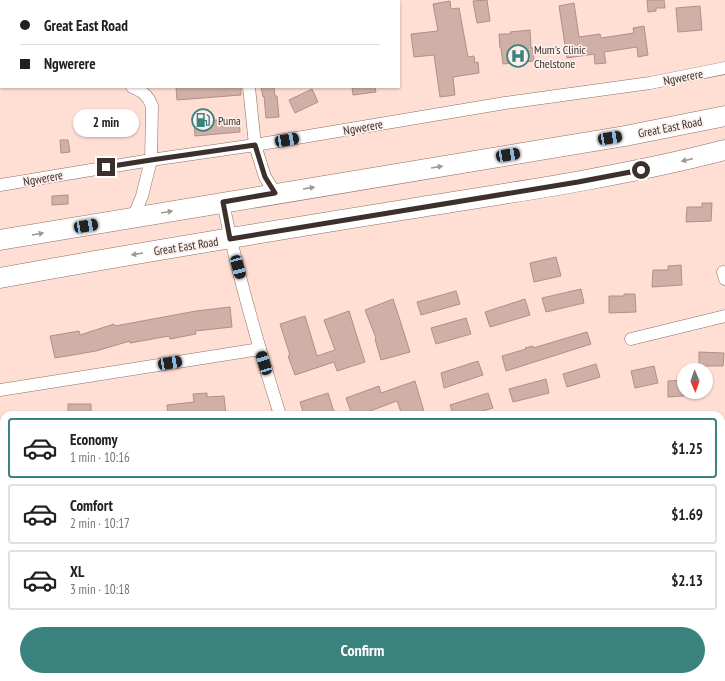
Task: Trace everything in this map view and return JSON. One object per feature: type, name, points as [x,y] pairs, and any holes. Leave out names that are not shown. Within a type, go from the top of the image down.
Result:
[{"type":"main road","name":"Great East Road","points":[[0,240],[275,193],[625,136],[725,116]]},
{"type":"main road","name":"Great East Road","points":[[0,278],[578,182],[688,160],[725,150]]},
{"type":"street","name":"Ngwerere","points":[[0,185],[151,160],[255,145],[505,103],[650,83],[725,68]]},
{"type":"street","points":[[133,218],[142,196],[151,160],[152,106],[149,98],[142,91],[134,88]]},
{"type":"street","points":[[249,88],[255,145],[265,177],[275,193]]},
{"type":"street","points":[[223,202],[230,239],[279,411]]},
{"type":"street","points":[[631,340],[725,316]]},
{"type":"street","points":[[0,390],[260,349]]},
{"type":"building","points":[[487,0],[490,21],[477,23],[473,1]]},
{"type":"building","points":[[647,0],[664,0],[665,8],[656,8],[656,11],[648,12]]},
{"type":"building","points":[[450,1],[451,9],[459,8],[468,57],[474,56],[475,63],[478,62],[479,73],[453,77],[455,95],[440,97],[434,55],[414,57],[411,34],[438,31],[433,4]]},
{"type":"building","points":[[574,3],[579,37],[600,34],[601,38],[634,33],[633,28],[644,26],[648,55],[638,57],[637,47],[604,52],[606,63],[595,64],[594,54],[567,58],[559,6]]},
{"type":"building","points":[[700,6],[702,30],[678,32],[676,8]]},
{"type":"building","points":[[530,30],[531,48],[533,48],[534,61],[503,64],[499,34],[511,34],[510,32]]},
{"type":"building","points":[[176,88],[241,88],[241,95],[177,100]]},
{"type":"building","points":[[261,88],[274,88],[275,96],[277,96],[279,117],[266,118],[264,96],[263,97]]},
{"type":"building","points":[[352,88],[375,88],[376,92],[353,95]]},
{"type":"building","points":[[312,89],[318,102],[295,113],[289,100]]},
{"type":"building","points":[[239,118],[240,132],[195,136],[194,122]]},
{"type":"building","points":[[60,140],[68,140],[70,152],[61,153]]},
{"type":"building","points":[[68,195],[68,204],[52,205],[52,196]]},
{"type":"building","points":[[702,203],[712,203],[711,221],[686,222],[687,207],[702,207]]},
{"type":"building","points":[[556,257],[561,276],[534,282],[530,263]]},
{"type":"building","points":[[681,265],[682,285],[652,287],[653,270],[668,270],[668,266]]},
{"type":"building","points":[[581,289],[584,303],[546,312],[542,298]]},
{"type":"building","points":[[456,291],[460,304],[421,315],[417,302]]},
{"type":"building","points":[[624,294],[635,294],[636,312],[609,313],[609,296],[624,296]]},
{"type":"building","points":[[393,299],[410,352],[381,360],[376,338],[365,310]]},
{"type":"building","points":[[525,299],[530,315],[490,327],[485,312]]},
{"type":"building","points":[[230,307],[232,327],[195,331],[196,334],[170,339],[169,336],[130,343],[130,341],[96,351],[55,358],[50,336],[79,331],[80,335],[114,324],[115,326],[196,311]]},
{"type":"building","points":[[349,311],[365,362],[337,371],[334,362],[295,375],[288,356],[290,355],[280,324],[305,316],[317,356],[335,350],[324,320]]},
{"type":"building","points":[[466,318],[471,334],[436,344],[431,328]]},
{"type":"building","points":[[587,332],[591,344],[506,371],[502,356],[526,349],[525,348],[533,346],[533,348]]},
{"type":"building","points":[[699,352],[724,353],[723,366],[713,366],[713,363],[699,363]]},
{"type":"building","points":[[478,361],[483,375],[444,388],[441,373]]},
{"type":"building","points":[[596,364],[600,377],[567,387],[563,374]]},
{"type":"building","points":[[654,366],[658,383],[635,388],[631,371]]},
{"type":"building","points":[[546,379],[549,393],[513,402],[509,389]]},
{"type":"building","points":[[677,380],[677,396],[668,397],[668,381]]},
{"type":"building","points":[[415,381],[424,411],[401,411],[397,401],[370,411],[351,411],[346,398],[379,386],[381,393]]},
{"type":"building","points":[[207,393],[207,397],[224,396],[226,411],[168,411],[167,405],[194,402],[193,394]]},
{"type":"building","points":[[328,393],[334,411],[303,411],[300,402]]},
{"type":"building","points":[[488,393],[493,408],[482,411],[452,411],[450,405]]},
{"type":"building","points":[[68,404],[91,404],[91,411],[68,411]]},
{"type":"place","name":"Mum's Clinic Chelstone","points":[[518,56]]},
{"type":"place","name":"Puma","points":[[203,120]]},
{"type":"route","points":[[106,167],[255,145],[265,177],[275,193],[223,202],[230,239],[578,182],[641,170]]}]
